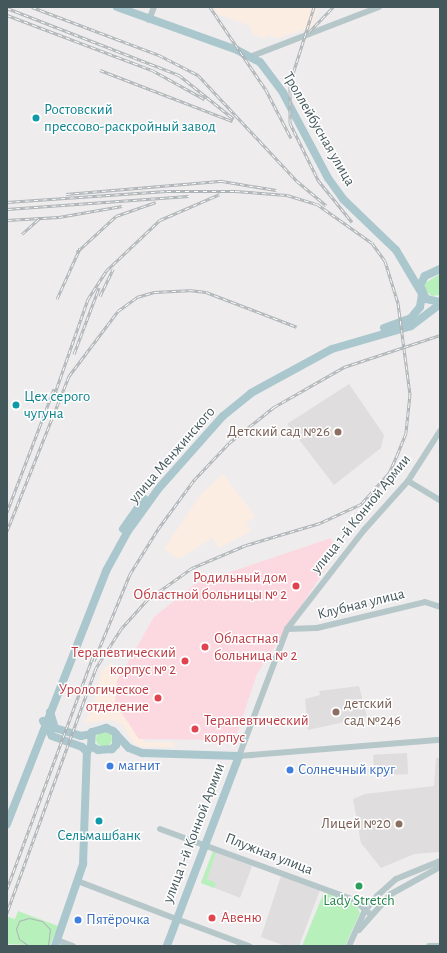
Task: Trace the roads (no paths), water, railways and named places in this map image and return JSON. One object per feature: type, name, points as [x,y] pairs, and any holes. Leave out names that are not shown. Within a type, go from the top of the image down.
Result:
[{"type":"main road","name":"Троллейбусная улица","points":[[117,7],[149,20],[252,56],[275,80],[312,152],[343,199],[383,236],[410,270],[421,294]]},
{"type":"main road","points":[[397,327],[416,314],[421,294],[421,280],[430,273],[440,269]]},
{"type":"main road","points":[[410,270],[430,273]]},
{"type":"main road","points":[[421,294],[440,303],[428,316]]},
{"type":"main road","points":[[397,327],[440,312]]},
{"type":"main road","name":"улица Менжинского","points":[[46,713],[51,706],[106,571],[128,531],[158,488],[223,416],[251,393],[332,349],[397,327]]},
{"type":"main road","name":"улица Менжинского","points":[[7,809],[46,713],[101,569],[135,510],[177,459],[223,410],[254,386],[324,348],[397,327]]},
{"type":"main road","points":[[51,706],[50,723],[55,728],[81,736],[98,750],[112,749],[116,745],[116,734]]},
{"type":"main road","points":[[46,713],[47,732]]},
{"type":"main road","points":[[35,741],[47,732],[48,724],[46,713]]},
{"type":"main road","points":[[56,943],[80,882],[88,743],[104,728],[116,734],[129,748],[142,753],[239,756]]},
{"type":"main road","points":[[47,732],[88,743]]},
{"type":"main road","name":"улица Менжинского","points":[[7,824],[35,741],[47,732]]},
{"type":"main road","name":"улица 1-й Конной Армии","points":[[167,946],[239,756]]},
{"type":"street","points":[[149,20],[154,7]]},
{"type":"street","points":[[252,56],[379,7]]},
{"type":"street","name":"улица 1-й Конной Армии","points":[[239,756],[286,629],[364,530],[408,481],[440,431]]},
{"type":"street","points":[[408,481],[440,500]]},
{"type":"street","name":"Клубная улица","points":[[286,629],[317,628],[425,602],[440,607]]},
{"type":"street","points":[[239,756],[440,740]]},
{"type":"street","name":"Плужная улица","points":[[160,829],[354,900],[368,912]]},
{"type":"street","points":[[351,945],[368,912],[393,882],[440,861]]},
{"type":"street","points":[[368,912],[397,890],[440,867]]},
{"type":"street","points":[[80,882],[174,918]]},
{"type":"street","points":[[393,882],[397,890]]},
{"type":"street","points":[[182,921],[248,946]]},
{"type":"street","points":[[56,943],[73,946]]},
{"type":"street","points":[[429,946],[440,946]]},
{"type":"tram line","points":[[29,946],[19,939],[16,929],[19,921],[29,918],[42,921],[50,929],[48,946]]},
{"type":"railway","points":[[32,7],[159,55],[198,75],[297,181],[326,205]]},
{"type":"railway","points":[[210,7],[266,90],[291,138]]},
{"type":"railway","points":[[314,7],[290,83],[290,123],[318,180],[352,222]]},
{"type":"railway","points":[[309,32],[333,7]]},
{"type":"railway","points":[[7,8],[179,75],[234,119]]},
{"type":"railway","points":[[7,15],[152,70],[204,99]]},
{"type":"railway","points":[[100,70],[232,121]]},
{"type":"railway","points":[[66,194],[222,181],[276,190]]},
{"type":"railway","points":[[7,202],[167,191],[235,191],[287,195],[317,204],[372,243],[385,261],[398,303],[410,394],[406,433],[398,453],[389,473],[361,504],[320,523],[246,545],[192,568],[147,600],[121,629],[96,668],[7,913]]},
{"type":"railway","points":[[54,396],[88,299],[106,271],[160,220],[220,194]]},
{"type":"railway","points":[[7,209],[189,196]]},
{"type":"railway","points":[[77,252],[116,216],[156,202]]},
{"type":"railway","points":[[7,220],[59,217],[122,206]]},
{"type":"railway","points":[[22,234],[41,217]]},
{"type":"railway","points":[[57,299],[80,248]]},
{"type":"railway","points":[[100,296],[113,269]]},
{"type":"railway","points":[[74,354],[99,288]]},
{"type":"railway","points":[[7,531],[69,376],[118,311],[137,297],[154,292],[189,290],[206,292],[297,327]]},
{"type":"railway","points":[[94,661],[130,574],[158,529],[194,480],[229,443],[274,407],[344,367],[440,335]]},
{"type":"railway","points":[[7,512],[54,389]]},
{"type":"railway","points":[[7,889],[94,654]]},
{"type":"place","name":"Ростовский прессово-раскройный завод","points":[[36,118]]},
{"type":"place","name":"Цех серого чугуна","points":[[16,405]]},
{"type":"place","name":"Детский сад №26","points":[[338,432]]},
{"type":"place","name":"Родильный дом Областной больницы № 2","points":[[296,586]]},
{"type":"place","name":"Областная больница № 2","points":[[205,647]]},
{"type":"place","name":"Терапевтический корпус № 2","points":[[185,661]]},
{"type":"place","name":"Урологическое отделение","points":[[158,698]]},
{"type":"place","name":"детский сад №246","points":[[336,712]]},
{"type":"place","name":"Терапевтический корпус","points":[[195,729]]},
{"type":"place","name":"магнит","points":[[110,766]]},
{"type":"place","name":"Солнечный круг","points":[[290,770]]},
{"type":"place","name":"Сельмашбанк","points":[[99,821]]},
{"type":"place","name":"Лицей №20","points":[[399,824]]},
{"type":"place","name":"Lady Stretch","points":[[359,886]]},
{"type":"place","name":"Авеню","points":[[212,918]]},
{"type":"place","name":"Пятёрочка","points":[[78,920]]}]
